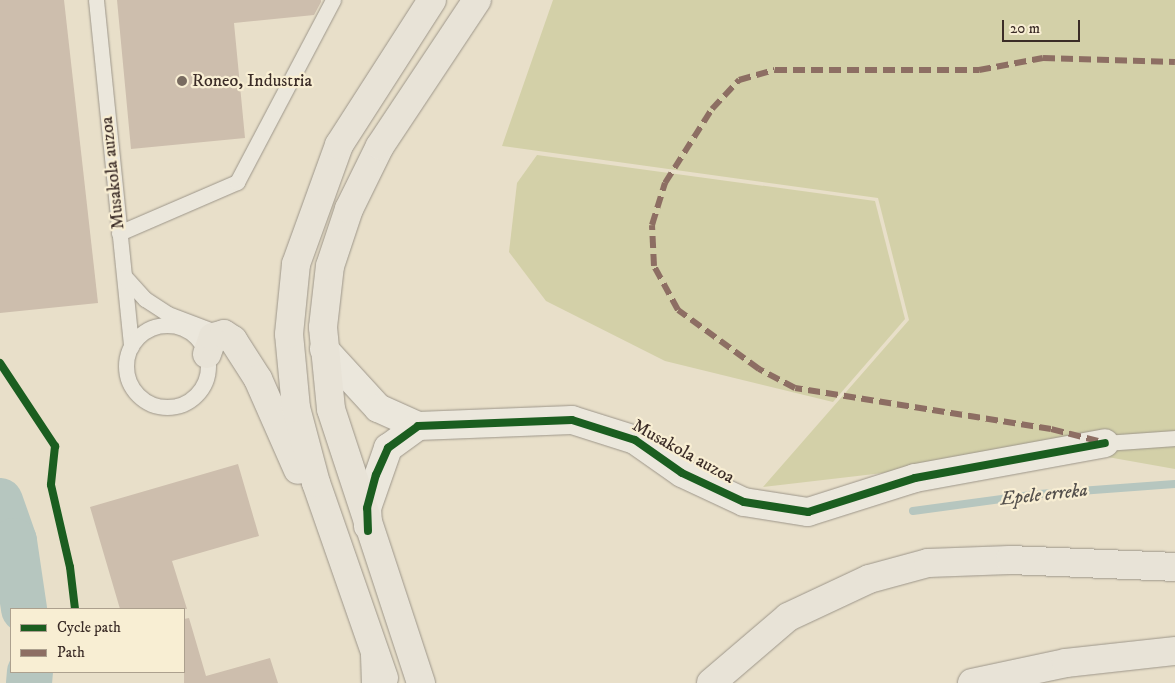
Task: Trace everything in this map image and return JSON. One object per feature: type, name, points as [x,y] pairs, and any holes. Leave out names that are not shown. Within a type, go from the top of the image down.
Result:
[{"type":"main road","points":[[385,683],[351,588],[296,408],[290,334],[296,264],[339,145],[432,0]]},
{"type":"main road","points":[[421,683],[368,531],[332,409],[324,349],[330,266],[349,209],[380,146],[477,0]]},
{"type":"main road","points":[[215,344],[233,340],[258,379],[351,588]]},
{"type":"main road","points":[[711,683],[788,618],[869,579],[928,563],[1010,560],[1175,567]]},
{"type":"main road","points":[[972,683],[1066,663],[1175,651]]},
{"type":"main road","points":[[375,655],[376,683]]},
{"type":"street","points":[[324,349],[378,408],[418,426]]},
{"type":"street","name":"Musakola auzoa","points":[[418,426],[572,420],[636,440],[682,473],[744,502],[808,512],[915,478],[1105,443]]},
{"type":"street","points":[[368,531],[367,508],[384,457],[402,435],[418,426]]},
{"type":"lane","name":"Musakola auzoa","points":[[96,0],[131,346]]},
{"type":"lane","points":[[119,233],[237,182],[333,0]]},
{"type":"lane","points":[[125,277],[145,299],[215,344]]},
{"type":"lane","points":[[171,324],[185,328],[215,344],[204,385],[193,397],[165,407],[151,403],[130,384],[126,367],[131,346],[140,335],[171,324]]},
{"type":"lane","name":"Musakola auzoa","points":[[1105,443],[1175,438]]},
{"type":"shaded area","points":[[553,0],[1175,0],[1175,439],[763,487],[909,320],[878,198],[502,146]]},
{"type":"shaded area","points":[[537,155],[875,201],[905,319],[833,402],[665,361],[546,301],[509,252],[517,183]]},
{"type":"shaded area","points":[[1175,442],[1175,469],[1085,453]]},
{"type":"building","points":[[0,0],[64,0],[98,303],[0,313]]},
{"type":"building","name":"Roneo, Industria","points":[[117,0],[321,0],[321,2],[314,15],[234,23],[245,138],[131,149]]},
{"type":"building","points":[[238,464],[259,536],[172,561],[187,609],[120,608],[90,507]]},
{"type":"building","points":[[189,618],[206,676],[270,658],[278,683],[184,683],[185,619]]},
{"type":"waterway","name":"Epele erreka","points":[[913,511],[1039,494],[1175,484]]},
{"type":"waterway","points":[[0,501],[14,541],[24,608]]},
{"type":"waterway","points":[[29,683],[30,673]]},
{"type":"marked path","points":[[1098,441],[1051,429],[795,388],[759,369],[678,310],[654,266],[652,225],[665,183],[712,109],[739,80],[775,70],[979,70],[1043,58],[1175,62]]},
{"type":"cycle path","points":[[0,363],[55,446],[51,485],[70,567],[75,608]]},
{"type":"cycle path","points":[[368,531],[367,508],[376,475],[388,448],[418,426],[572,420],[635,440],[682,473],[744,502],[808,512],[915,478],[1105,443]]},
{"type":"place","name":"Roneo, Industria","points":[[182,81]]}]
